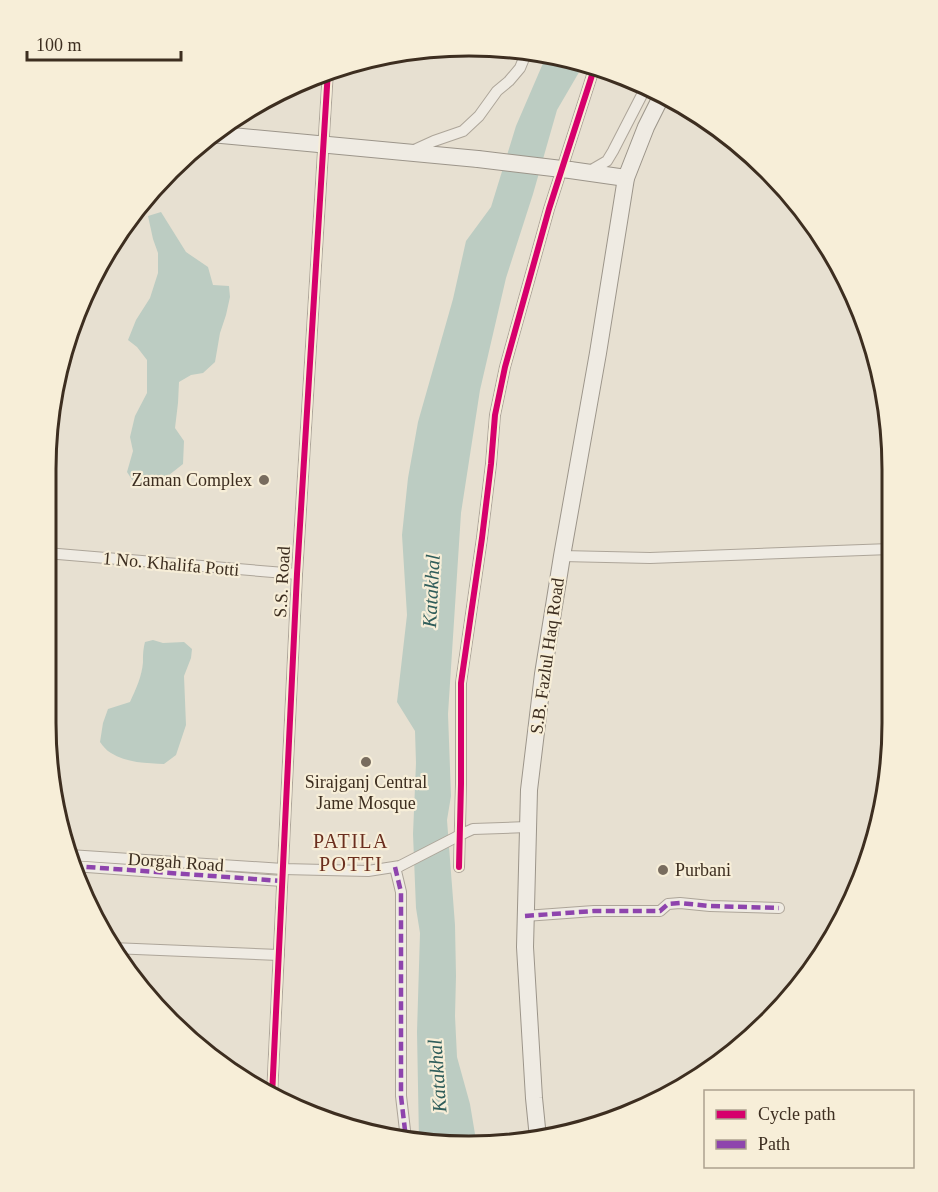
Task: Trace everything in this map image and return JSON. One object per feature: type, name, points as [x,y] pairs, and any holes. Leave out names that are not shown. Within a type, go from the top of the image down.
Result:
[{"type":"main road","name":"S.B. Fazlul Haq Road","points":[[537,1131],[525,947],[529,790],[543,674],[626,178],[659,102]]},
{"type":"main road","points":[[224,136],[478,159],[626,178]]},
{"type":"street","points":[[409,152],[463,131],[479,116],[497,91],[520,68],[524,59]]},
{"type":"street","points":[[459,867],[462,683],[490,475],[495,415],[504,367],[549,209],[592,74]]},
{"type":"street","name":"S.S. Road","points":[[272,1087],[297,574],[327,80]]},
{"type":"street","points":[[587,173],[607,161],[642,94]]},
{"type":"street","points":[[562,556],[650,558],[882,549]]},
{"type":"street","name":"1 No. Khalifa Potti","points":[[56,554],[297,574]]},
{"type":"street","points":[[81,866],[282,875],[368,871],[397,866],[473,829],[527,827]]},
{"type":"street","name":"Dorgah Road","points":[[77,856],[282,875]]},
{"type":"street","points":[[397,866],[401,892],[401,1096],[405,1132]]},
{"type":"street","points":[[525,916],[594,911],[660,911],[668,904],[680,903],[779,908]]},
{"type":"street","points":[[122,948],[279,955]]},
{"type":"water","name":"Katakhal","points":[[544,62],[580,71],[557,110],[506,278],[480,390],[461,513],[448,714],[451,796],[447,820],[455,925],[457,1057],[470,1104],[475,1136],[442,1136],[419,1133],[417,1032],[420,933],[416,908],[413,834],[415,731],[397,702],[407,615],[402,535],[408,478],[418,422],[453,299],[466,241],[491,207],[516,126]]},
{"type":"water","points":[[161,212],[186,252],[208,267],[213,285],[229,286],[230,297],[215,362],[203,373],[191,375],[179,382],[175,428],[184,441],[183,464],[152,485],[133,481],[127,472],[133,451],[130,437],[135,416],[147,393],[147,360],[128,340],[136,320],[150,298],[158,273],[158,253],[148,216]]},
{"type":"water","points":[[153,640],[163,643],[184,642],[192,649],[184,676],[186,725],[176,755],[164,764],[123,759],[110,752],[100,742],[108,709],[130,702],[141,672],[145,642]]},
{"type":"marked path","points":[[81,867],[282,881]]},
{"type":"marked path","points":[[395,867],[401,892],[401,1096],[405,1132]]},
{"type":"marked path","points":[[525,916],[594,911],[660,911],[668,904],[680,903],[779,908]]},
{"type":"cycle path","points":[[459,867],[461,683],[482,538],[495,415],[505,367],[549,209],[592,74]]},
{"type":"cycle path","points":[[272,1087],[297,574],[327,80]]},
{"type":"place","name":"Zaman Complex","points":[[264,480]]},
{"type":"place","name":"Sirajganj Central Jame Mosque","points":[[366,762]]},
{"type":"place","name":"Purbani","points":[[663,870]]},
{"type":"district","name":"PATILA POTTI","points":[[351,852]]}]
